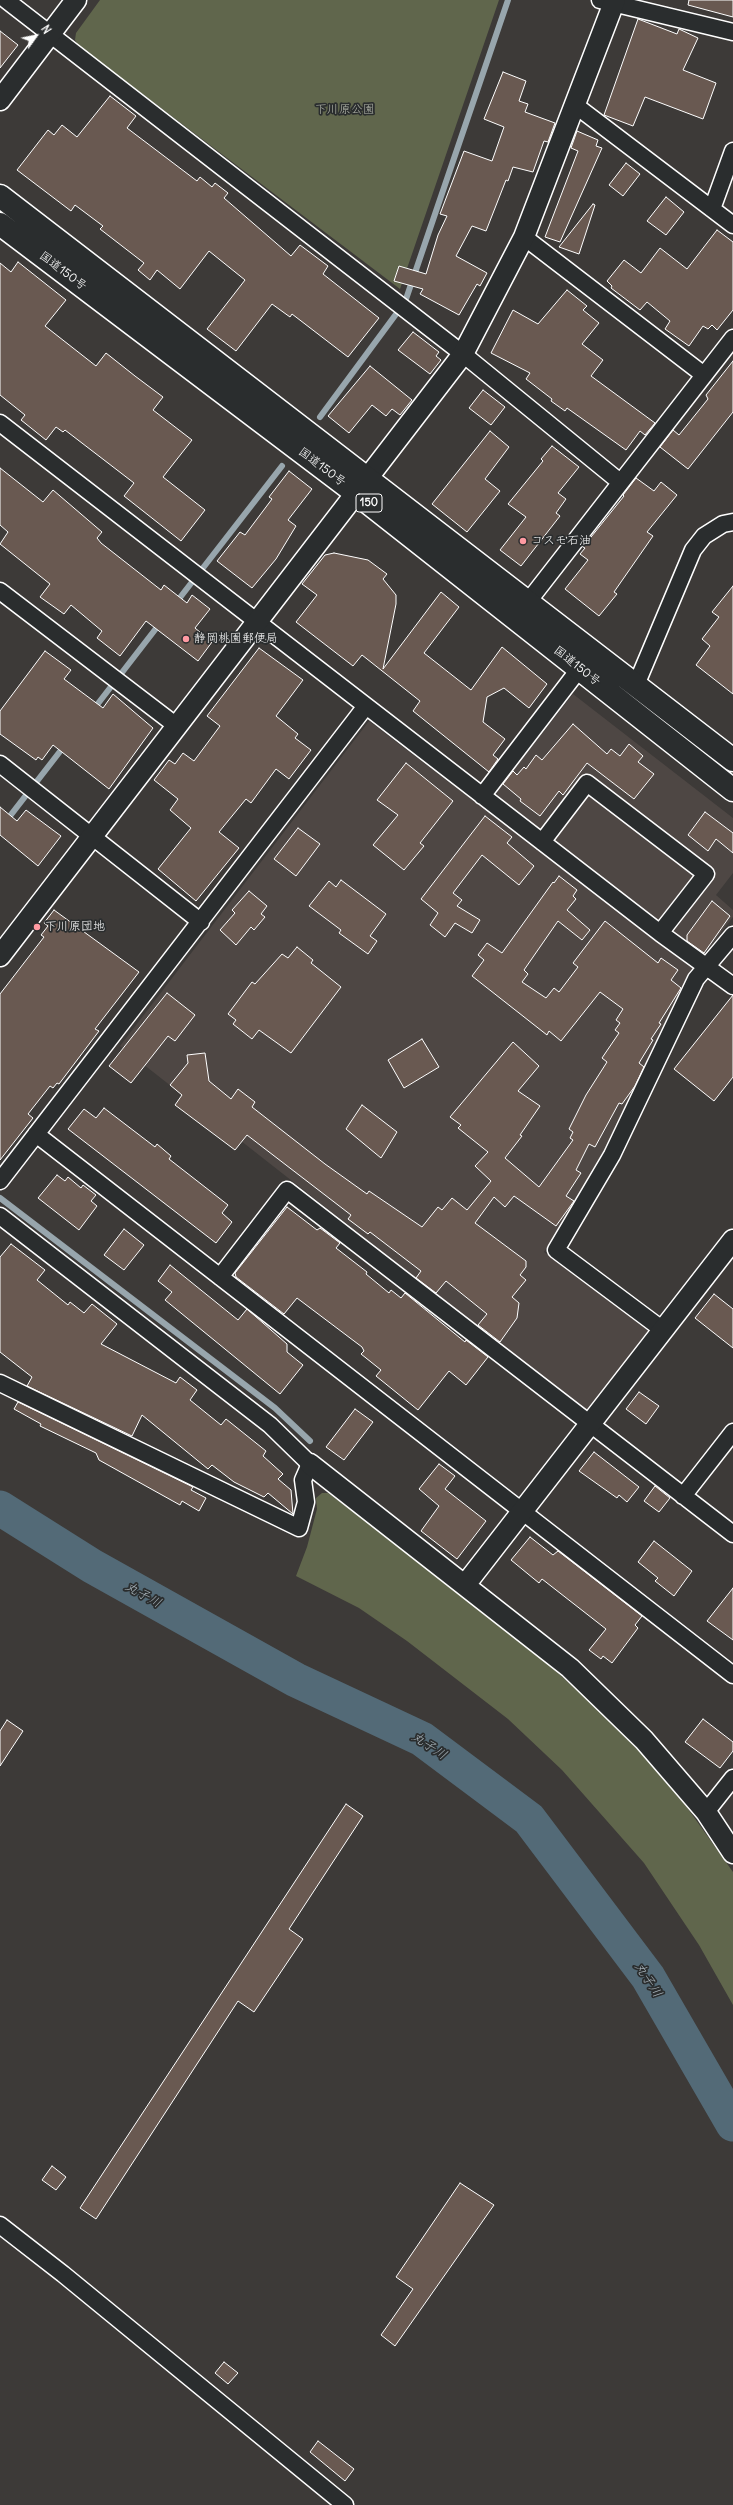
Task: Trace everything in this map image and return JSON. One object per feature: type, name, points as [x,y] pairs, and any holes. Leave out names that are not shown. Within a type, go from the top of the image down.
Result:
[{"type":"highway","name":"国道150号","points":[[0,196],[363,486],[580,668],[733,790]]},
{"type":"highway","name":"国道150号","points":[[0,224],[363,486],[527,602],[733,760]]},
{"type":"street","points":[[6,0],[463,354],[620,482]]},
{"type":"street","points":[[0,100],[76,0]]},
{"type":"street","points":[[3,946],[94,836],[258,624],[463,354],[524,236],[575,105],[610,1],[733,32]]},
{"type":"street","points":[[575,105],[733,225]]},
{"type":"street","points":[[712,209],[733,151]]},
{"type":"street","points":[[524,236],[704,375]]},
{"type":"street","points":[[527,602],[733,338]]},
{"type":"street","points":[[0,423],[258,624],[660,933],[706,968],[733,986]]},
{"type":"street","points":[[636,685],[693,550],[704,536],[723,524],[733,522]]},
{"type":"street","points":[[0,591],[178,727]]},
{"type":"street","points":[[482,796],[580,668]]},
{"type":"street","points":[[0,1181],[366,706]]},
{"type":"street","points":[[0,764],[94,836],[201,922]]},
{"type":"street","points":[[542,842],[587,783],[706,874],[660,933]]},
{"type":"street","points":[[663,1330],[556,1250],[612,1155],[696,979],[733,935]]},
{"type":"street","points":[[36,1134],[733,1675]]},
{"type":"street","points":[[220,1277],[287,1190],[733,1534]]},
{"type":"street","points":[[0,1216],[270,1425],[310,1464],[570,1668],[644,1740],[706,1812],[733,1853]]},
{"type":"street","points":[[465,1585],[733,1240]]},
{"type":"street","points":[[0,1383],[299,1528],[306,1502],[303,1480],[310,1464]]},
{"type":"street","points":[[684,1496],[733,1432]]},
{"type":"street","points":[[706,1812],[733,1778]]},
{"type":"street","points":[[0,2225],[63,2274],[345,2505]]},
{"type":"shaded area","points":[[573,694],[733,818],[733,873],[716,895],[733,910],[733,917],[702,957],[498,799],[497,791]]},
{"type":"shaded area","points":[[369,721],[693,969],[597,1165],[544,1252],[652,1333],[589,1414],[120,1046]]},
{"type":"green space","name":"下川原公園","points":[[100,0],[499,0],[400,289],[79,46],[75,40],[76,33]]},
{"type":"green space","points":[[322,1493],[328,1493],[366,1521],[535,1652],[592,1704],[641,1753],[686,1806],[733,1872],[733,2005],[699,1945],[644,1863],[562,1770],[508,1719],[407,1641],[359,1608],[296,1576],[307,1547],[317,1509],[316,1498]]},
{"type":"building","points":[[689,0],[733,0],[733,17],[688,5]]},
{"type":"building","points":[[638,19],[677,34],[679,29],[698,38],[683,70],[716,83],[703,119],[645,97],[633,126],[604,115]]},
{"type":"building","points":[[0,31],[18,45],[0,68]]},
{"type":"building","points":[[503,72],[526,81],[519,101],[528,104],[525,112],[555,123],[548,142],[544,141],[533,172],[513,167],[508,181],[506,180],[486,231],[472,226],[456,256],[487,273],[480,286],[477,284],[459,315],[420,294],[423,289],[394,281],[399,266],[426,274],[438,235],[447,216],[440,214],[464,151],[492,161],[504,127],[484,119]]},
{"type":"building","points":[[110,96],[136,116],[127,128],[197,181],[200,177],[212,187],[215,183],[228,193],[224,198],[291,256],[300,245],[328,266],[323,274],[379,318],[348,357],[292,314],[290,317],[272,304],[236,351],[207,329],[245,280],[209,251],[180,289],[157,270],[150,280],[138,270],[144,263],[100,229],[103,226],[75,205],[71,211],[17,170],[48,130],[54,135],[62,125],[77,137]]},
{"type":"building","points":[[577,131],[598,140],[596,146],[602,148],[560,242],[545,237],[578,151],[571,148]]},
{"type":"building","points":[[626,163],[640,174],[623,196],[609,185]]},
{"type":"building","points":[[666,197],[684,212],[666,235],[647,221]]},
{"type":"building","points":[[593,204],[595,205],[579,254],[559,247]]},
{"type":"building","points":[[717,230],[733,242],[733,310],[717,330],[712,325],[708,329],[703,326],[689,346],[665,329],[670,321],[647,302],[640,310],[611,288],[612,286],[607,281],[624,260],[641,273],[660,248],[687,269]]},
{"type":"building","points":[[18,262],[66,300],[45,326],[96,366],[106,353],[163,397],[153,410],[192,440],[163,477],[205,510],[181,541],[124,496],[134,483],[65,430],[63,432],[56,427],[46,440],[21,420],[25,415],[0,395],[0,263],[11,272]]},
{"type":"building","points":[[567,290],[587,306],[583,310],[599,323],[582,344],[603,360],[591,376],[655,423],[645,435],[640,431],[626,450],[567,408],[565,411],[551,401],[552,399],[526,379],[530,373],[491,353],[513,310],[538,324]]},
{"type":"building","points":[[413,332],[439,352],[436,356],[441,360],[430,374],[398,350]]},
{"type":"building","points":[[733,361],[733,412],[688,469],[660,447],[673,430],[679,435],[708,399],[706,395]]},
{"type":"building","points":[[370,366],[412,400],[400,415],[392,409],[386,416],[372,405],[349,433],[328,416]]},
{"type":"building","points":[[483,390],[505,407],[491,425],[469,408]]},
{"type":"building","points":[[490,431],[509,447],[485,479],[500,491],[467,532],[432,504]]},
{"type":"building","points":[[552,446],[579,467],[558,493],[566,499],[556,513],[560,516],[521,566],[500,550],[526,517],[508,504],[543,461],[541,459]]},
{"type":"building","points":[[0,468],[43,502],[53,490],[102,532],[97,538],[101,543],[161,590],[164,585],[187,603],[192,595],[210,609],[195,628],[212,642],[198,661],[146,621],[120,656],[97,638],[102,631],[71,605],[64,614],[40,597],[50,584],[0,544],[8,532],[0,525]]},
{"type":"building","points":[[289,471],[312,489],[288,520],[296,526],[276,559],[252,588],[217,561],[240,532],[245,535],[272,499],[269,497]]},
{"type":"building","points":[[636,478],[654,491],[661,482],[677,495],[647,532],[653,536],[614,592],[617,594],[599,616],[565,589],[588,560],[580,554],[585,548],[583,547],[624,496],[623,495]]},
{"type":"building","points":[[334,553],[368,560],[387,574],[383,579],[396,595],[396,604],[383,669],[441,592],[459,607],[424,653],[471,690],[502,647],[547,684],[529,708],[504,688],[487,697],[483,722],[505,739],[493,755],[498,759],[489,772],[413,711],[420,701],[362,655],[353,666],[296,622],[317,595],[302,584],[325,555]]},
{"type":"building","points":[[733,586],[733,694],[696,665],[710,646],[702,639],[719,617],[712,612]]},
{"type":"building","points":[[259,648],[303,680],[276,716],[298,734],[295,738],[311,750],[289,779],[276,769],[251,803],[246,799],[219,832],[239,848],[196,901],[158,869],[191,828],[170,810],[178,799],[154,780],[169,760],[175,764],[183,753],[194,761],[220,726],[207,716]]},
{"type":"building","points":[[45,651],[71,670],[64,679],[103,708],[113,694],[153,728],[109,789],[53,745],[42,760],[38,757],[36,760],[0,734],[0,711]]},
{"type":"building","points":[[573,724],[607,754],[611,749],[620,756],[629,744],[643,756],[638,762],[654,774],[634,799],[587,763],[563,795],[559,791],[540,816],[520,801],[521,799],[503,784],[513,771],[517,775],[524,767],[526,769],[536,755],[542,760]]},
{"type":"building","points":[[406,763],[453,801],[420,843],[424,846],[404,870],[373,845],[398,815],[377,800]]},
{"type":"building","points":[[0,807],[17,821],[26,810],[61,836],[38,866],[0,835]]},
{"type":"building","points":[[705,812],[733,833],[733,853],[716,839],[708,851],[688,835]]},
{"type":"building","points":[[485,816],[512,837],[507,843],[534,866],[519,885],[482,855],[453,893],[462,900],[457,906],[480,920],[472,933],[455,923],[445,937],[430,925],[438,913],[421,899]]},
{"type":"building","points":[[298,828],[320,844],[296,876],[274,859]]},
{"type":"building","points":[[559,876],[577,890],[573,896],[576,899],[567,910],[590,930],[582,940],[558,921],[524,970],[528,974],[522,982],[546,998],[554,988],[559,992],[578,967],[573,963],[605,921],[658,963],[661,958],[678,970],[671,980],[681,988],[659,1023],[661,1024],[651,1039],[653,1040],[639,1063],[644,1067],[635,1086],[622,1104],[619,1103],[595,1147],[589,1144],[576,1170],[581,1173],[566,1196],[574,1201],[556,1226],[514,1196],[505,1207],[494,1197],[475,1223],[526,1261],[526,1267],[520,1275],[526,1280],[512,1297],[519,1303],[517,1318],[500,1342],[478,1325],[487,1314],[446,1281],[436,1293],[416,1278],[421,1271],[370,1232],[368,1234],[348,1219],[351,1215],[247,1135],[235,1150],[175,1105],[182,1095],[170,1085],[188,1063],[187,1055],[205,1053],[209,1081],[231,1099],[238,1089],[255,1102],[252,1107],[325,1164],[367,1194],[369,1191],[422,1227],[438,1207],[442,1210],[452,1198],[467,1210],[491,1181],[475,1166],[488,1152],[458,1128],[461,1125],[450,1117],[513,1042],[539,1066],[518,1091],[540,1106],[520,1135],[522,1136],[505,1158],[539,1187],[573,1140],[570,1138],[573,1132],[569,1129],[586,1095],[607,1062],[602,1058],[619,1033],[615,1030],[620,1023],[616,1020],[623,1009],[600,992],[561,1041],[549,1031],[547,1035],[472,976],[484,960],[478,955],[487,943],[502,953],[553,882],[554,883]]},
{"type":"building","points":[[341,880],[386,914],[370,936],[377,941],[368,954],[339,933],[341,930],[309,906],[329,881],[336,887]]},
{"type":"building","points":[[249,891],[267,906],[261,914],[265,917],[254,930],[251,927],[236,945],[220,930],[235,913],[232,910]]},
{"type":"building","points":[[712,901],[730,916],[704,953],[687,941],[687,935]]},
{"type":"building","points":[[54,910],[139,972],[95,1029],[99,1031],[59,1084],[57,1083],[53,1088],[50,1086],[28,1114],[33,1118],[0,1160],[0,994],[44,937],[41,935],[48,926],[44,923]]},
{"type":"building","points":[[297,947],[313,960],[311,963],[341,987],[291,1053],[259,1030],[252,1039],[233,1024],[236,1020],[228,1014],[252,982],[255,984],[282,954],[288,958]]},
{"type":"building","points":[[167,993],[195,1015],[175,1041],[168,1036],[131,1083],[109,1066]]},
{"type":"building","points":[[733,995],[733,1077],[714,1101],[674,1069]]},
{"type":"building","points":[[422,1039],[439,1067],[404,1088],[388,1060]]},
{"type":"building","points":[[362,1105],[397,1132],[381,1158],[346,1129]]},
{"type":"building","points":[[104,1108],[155,1147],[157,1144],[171,1156],[169,1159],[228,1205],[222,1213],[232,1222],[216,1243],[68,1129],[84,1109],[96,1118]]},
{"type":"building","points":[[57,1175],[65,1181],[68,1177],[81,1188],[83,1185],[96,1195],[91,1201],[97,1206],[79,1230],[38,1198]]},
{"type":"building","points":[[287,1207],[317,1230],[320,1228],[340,1243],[336,1248],[367,1272],[366,1274],[389,1293],[391,1290],[401,1298],[405,1293],[465,1342],[466,1340],[488,1357],[466,1385],[449,1371],[418,1410],[376,1376],[381,1370],[361,1354],[364,1351],[362,1347],[297,1298],[284,1314],[236,1277],[235,1273]]},
{"type":"building","points":[[124,1229],[144,1245],[124,1270],[104,1255]]},
{"type":"building","points":[[11,1244],[45,1270],[37,1280],[68,1305],[70,1302],[84,1313],[92,1304],[117,1324],[101,1344],[176,1383],[180,1377],[197,1390],[190,1400],[221,1425],[226,1419],[266,1451],[263,1456],[283,1474],[278,1479],[291,1490],[293,1514],[268,1493],[264,1497],[234,1482],[212,1465],[208,1469],[142,1415],[132,1436],[27,1386],[32,1377],[0,1352],[0,1257]]},
{"type":"building","points":[[170,1265],[238,1320],[247,1309],[287,1344],[287,1352],[303,1365],[280,1394],[165,1300],[172,1292],[158,1281]]},
{"type":"building","points":[[714,1294],[733,1309],[733,1348],[695,1318]]},
{"type":"building","points":[[639,1392],[659,1406],[646,1424],[626,1409]]},
{"type":"building","points":[[18,1402],[193,1487],[191,1490],[206,1498],[199,1511],[182,1501],[180,1505],[99,1460],[96,1453],[40,1426],[41,1424],[14,1409]]},
{"type":"building","points":[[355,1409],[373,1422],[344,1460],[326,1447]]},
{"type":"building","points":[[594,1452],[639,1487],[627,1502],[619,1495],[617,1498],[579,1471]]},
{"type":"building","points":[[439,1464],[455,1476],[445,1489],[486,1521],[457,1559],[421,1531],[439,1506],[419,1489]]},
{"type":"building","points":[[655,1486],[670,1498],[659,1512],[644,1501]]},
{"type":"building","points":[[530,1537],[553,1555],[558,1551],[642,1616],[635,1625],[638,1628],[612,1663],[603,1656],[601,1659],[589,1650],[606,1629],[542,1579],[539,1583],[511,1560]]},
{"type":"building","points":[[654,1541],[692,1571],[674,1596],[655,1581],[658,1578],[638,1562]]},
{"type":"building","points":[[733,1588],[733,1640],[707,1621]]},
{"type":"building","points":[[703,1719],[733,1742],[733,1751],[720,1768],[685,1742]]},
{"type":"building","points":[[7,1720],[23,1731],[0,1766],[0,1731]]},
{"type":"building","points":[[346,1804],[363,1816],[289,1929],[303,1939],[254,2012],[238,2001],[96,2219],[80,2208]]},
{"type":"building","points":[[52,2166],[66,2177],[56,2190],[42,2180]]},
{"type":"building","points":[[460,2183],[494,2205],[395,2346],[381,2335],[413,2289],[396,2277]]},
{"type":"building","points":[[224,2362],[238,2373],[228,2384],[215,2373]]},
{"type":"building","points":[[318,2441],[354,2469],[345,2481],[310,2452]]},
{"type":"waterway","points":[[320,417],[405,302],[508,0]]},
{"type":"waterway","points":[[175,604],[282,466]]},
{"type":"waterway","points":[[93,710],[161,622]]},
{"type":"waterway","points":[[0,829],[65,745]]},
{"type":"waterway","points":[[0,1198],[275,1408],[310,1441]]},
{"type":"waterway","name":"丸子川","points":[[0,1508],[92,1566],[296,1680],[422,1739],[529,1819],[648,1977],[733,2124]]},
{"type":"place","name":"コスモ石油","points":[[523,541]]},
{"type":"place","name":"静岡桃園郵便局","points":[[186,639]]},
{"type":"place","name":"下川原団地","points":[[37,927]]}]
